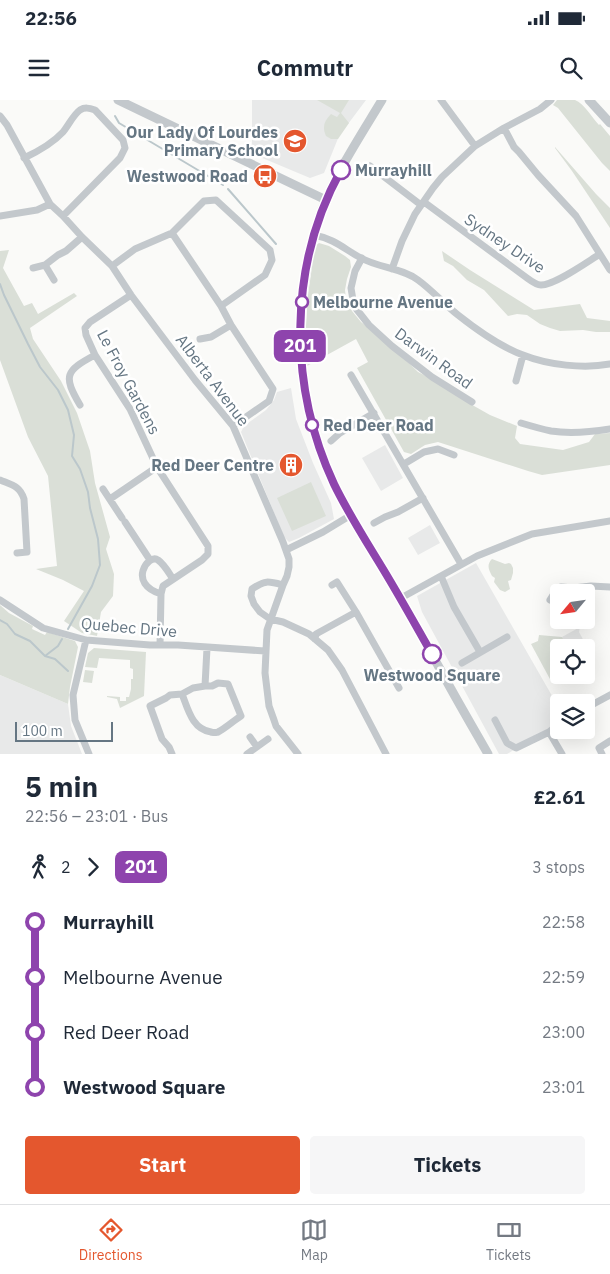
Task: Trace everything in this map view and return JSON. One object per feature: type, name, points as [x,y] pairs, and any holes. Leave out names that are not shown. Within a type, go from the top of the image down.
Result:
[{"type":"street","points":[[118,100],[326,200]]},
{"type":"street","points":[[382,100],[351,152],[326,200],[314,235],[305,275],[300,320],[300,353],[308,409],[322,454],[334,483],[488,754]]},
{"type":"street","points":[[441,100],[475,146]]},
{"type":"street","points":[[392,269],[402,241],[415,214],[442,177],[475,146],[540,109],[551,100]]},
{"type":"street","points":[[589,100],[610,124]]},
{"type":"street","points":[[24,158],[43,149],[53,141],[82,109],[90,108],[95,110],[123,140],[125,148],[120,158],[63,216]]},
{"type":"street","name":"Alberta Avenue","points":[[0,116],[7,125],[50,204],[112,266],[131,295],[195,380],[233,426],[289,559],[287,576],[266,630],[265,673],[269,706],[276,726],[298,754]]},
{"type":"street","points":[[504,128],[519,152],[576,216],[610,270]]},
{"type":"street","points":[[370,166],[422,204]]},
{"type":"street","points":[[112,266],[135,249],[172,233],[204,201],[216,200],[270,250],[272,260],[265,274],[221,306]]},
{"type":"street","points":[[0,216],[37,210],[50,204]]},
{"type":"street","name":"Sydney Drive","points":[[422,204],[538,285],[548,284],[557,280],[600,254]]},
{"type":"street","points":[[172,233],[273,389],[270,401],[233,426]]},
{"type":"street","points":[[314,235],[328,238],[362,258],[418,279],[458,315],[487,337],[523,355],[573,366],[610,364]]},
{"type":"street","points":[[33,268],[45,265],[66,251],[82,237]]},
{"type":"street","name":"Darwin Road","points":[[362,258],[355,271],[351,288],[354,306],[359,313],[392,346],[432,377],[472,402]]},
{"type":"street","points":[[45,265],[54,280]]},
{"type":"street","name":"Le Froy Gardens","points":[[131,295],[90,322],[85,328],[86,335],[95,355],[130,409],[157,467],[208,546],[208,554],[163,586],[162,594]]},
{"type":"street","points":[[200,338],[211,337],[231,325]]},
{"type":"street","points":[[80,405],[71,389],[70,372],[95,355]]},
{"type":"street","points":[[516,381],[523,355]]},
{"type":"street","points":[[352,375],[462,564]]},
{"type":"street","points":[[331,441],[340,433],[374,413]]},
{"type":"street","points":[[521,423],[561,432],[610,429]]},
{"type":"street","points":[[404,464],[424,452],[438,449],[454,455]]},
{"type":"street","points":[[110,499],[157,467]]},
{"type":"street","points":[[0,480],[12,484],[21,491],[24,499],[27,552],[17,552]]},
{"type":"street","points":[[103,489],[150,560]]},
{"type":"street","points":[[374,523],[423,498]]},
{"type":"street","points":[[286,550],[323,532],[351,515]]},
{"type":"street","points":[[401,598],[477,556],[532,534],[610,521]]},
{"type":"street","points":[[160,645],[162,594],[154,592],[149,588],[142,578],[142,572],[150,560],[154,558],[159,560],[173,579]]},
{"type":"street","points":[[441,576],[454,607],[480,652]]},
{"type":"street","points":[[283,585],[269,581],[259,584],[252,589],[251,596],[254,604],[260,612],[270,619],[283,622],[309,634],[328,650],[342,670],[386,754]]},
{"type":"street","points":[[332,585],[337,582],[399,688]]},
{"type":"street","points":[[595,586],[610,586]]},
{"type":"street","name":"Quebec Drive","points":[[0,600],[43,628],[86,640],[265,651]]},
{"type":"street","points":[[315,639],[316,634],[356,612]]},
{"type":"street","points":[[462,663],[507,637]]},
{"type":"street","points":[[86,640],[73,695],[75,720],[89,754]]},
{"type":"street","points":[[205,686],[207,648]]},
{"type":"street","points":[[172,754],[162,739],[150,706],[170,695],[182,694],[193,688],[212,686],[218,683],[228,684],[241,716],[215,733],[205,732],[191,718],[182,694]]},
{"type":"street","points":[[595,703],[610,695]]},
{"type":"street","points":[[495,720],[507,743],[516,748],[549,732],[562,754]]},
{"type":"street","points":[[250,737],[257,746]]},
{"type":"street","points":[[247,754],[268,739]]},
{"type":"street","points":[[602,754],[599,748],[610,741]]},
{"type":"shaded area","name":"Our Lady Of Lourdes Primary School","points":[[252,100],[366,100],[339,136],[324,173],[310,178],[248,152],[252,143]]},
{"type":"shaded area","points":[[317,100],[349,100],[341,113],[349,123],[338,139],[331,139],[326,136],[324,127],[331,114],[337,117],[340,113]]},
{"type":"shaded area","points":[[557,100],[575,100],[578,102],[585,107],[610,136],[610,171],[558,108],[553,105]]},
{"type":"shaded area","points":[[555,147],[610,208],[610,228],[572,171]]},
{"type":"shaded area","points":[[319,243],[329,246],[350,260],[351,267],[345,290],[346,299],[352,311],[361,322],[392,346],[418,372],[490,415],[517,426],[515,438],[520,444],[563,450],[589,442],[595,434],[610,433],[610,465],[542,475],[438,442],[425,445],[411,454],[404,452],[357,368],[368,362],[356,339],[307,366],[306,326],[308,295],[315,246]]},
{"type":"shaded area","points":[[9,250],[3,268],[24,306],[32,303],[38,314],[74,293],[77,296],[30,328],[33,339],[61,381],[77,413],[90,451],[95,483],[110,537],[106,549],[114,574],[113,596],[101,612],[97,636],[82,633],[64,621],[84,591],[36,569],[57,566],[48,476],[28,437],[0,360],[0,251]]},
{"type":"shaded area","points":[[442,251],[534,310],[580,304],[587,318],[610,321],[610,332],[560,331],[540,324],[527,315],[517,314],[508,316],[484,290],[467,280],[453,266],[444,261]]},
{"type":"shaded area","points":[[291,388],[296,419],[331,503],[334,519],[289,542],[284,537],[241,432],[244,426],[266,410],[274,400],[277,392]]},
{"type":"shaded area","points":[[385,445],[403,478],[381,491],[362,458]]},
{"type":"shaded area","points":[[311,482],[326,516],[292,531],[277,498]]},
{"type":"shaded area","points":[[430,525],[440,543],[418,555],[408,538]]},
{"type":"shaded area","points":[[492,559],[505,564],[509,563],[513,568],[511,580],[508,581],[510,589],[505,592],[500,590],[494,582],[495,578],[490,572],[489,565]]},
{"type":"shaded area","points":[[476,563],[551,694],[550,728],[507,754],[499,754],[422,612],[417,596]]},
{"type":"shaded area","points":[[0,605],[9,613],[33,626],[32,629],[45,635],[47,632],[75,641],[78,647],[68,704],[0,675]]},
{"type":"shaded area","points":[[580,629],[583,639],[563,639],[562,637]]},
{"type":"shaded area","points":[[539,635],[562,637],[563,639],[550,639],[550,679],[531,644],[538,641]]},
{"type":"shaded area","points":[[94,648],[146,652],[144,696],[120,708],[117,699],[107,697],[120,697],[120,701],[126,701],[126,697],[129,697],[131,689],[133,669],[130,668],[130,660],[99,658],[97,668],[85,667],[88,653]]},
{"type":"shaded area","points":[[85,670],[94,671],[92,683],[83,682]]},
{"type":"shaded area","points":[[0,675],[68,704],[71,726],[82,754],[0,754]]},
{"type":"waterway","points":[[115,116],[119,123],[223,185]]},
{"type":"waterway","points":[[228,189],[276,244]]},
{"type":"waterway","points":[[0,284],[40,367],[58,390],[68,410],[74,435],[72,456],[80,469],[88,492],[98,539],[100,565],[92,586],[68,629]]},
{"type":"waterway","points":[[0,620],[7,624],[15,634],[30,641],[45,656],[55,659],[68,671]]},
{"type":"waterway","points":[[45,656],[58,646],[62,639]]},
{"type":"bus line","name":"201","points":[[341,170],[319,217],[304,285],[299,334],[308,409],[322,454],[344,504],[401,598],[432,654]]},
{"type":"place","name":"Our Lady Of Lourdes Primary School","points":[[295,141]]},
{"type":"place","name":"Murrayhill","points":[[341,170]]},
{"type":"place","name":"Westwood Road","points":[[265,176]]},
{"type":"place","name":"Melbourne Avenue","points":[[302,302]]},
{"type":"place","name":"Red Deer Road","points":[[312,425]]},
{"type":"place","name":"Red Deer Centre","points":[[291,465]]},
{"type":"place","name":"Westwood Square","points":[[432,654]]}]
